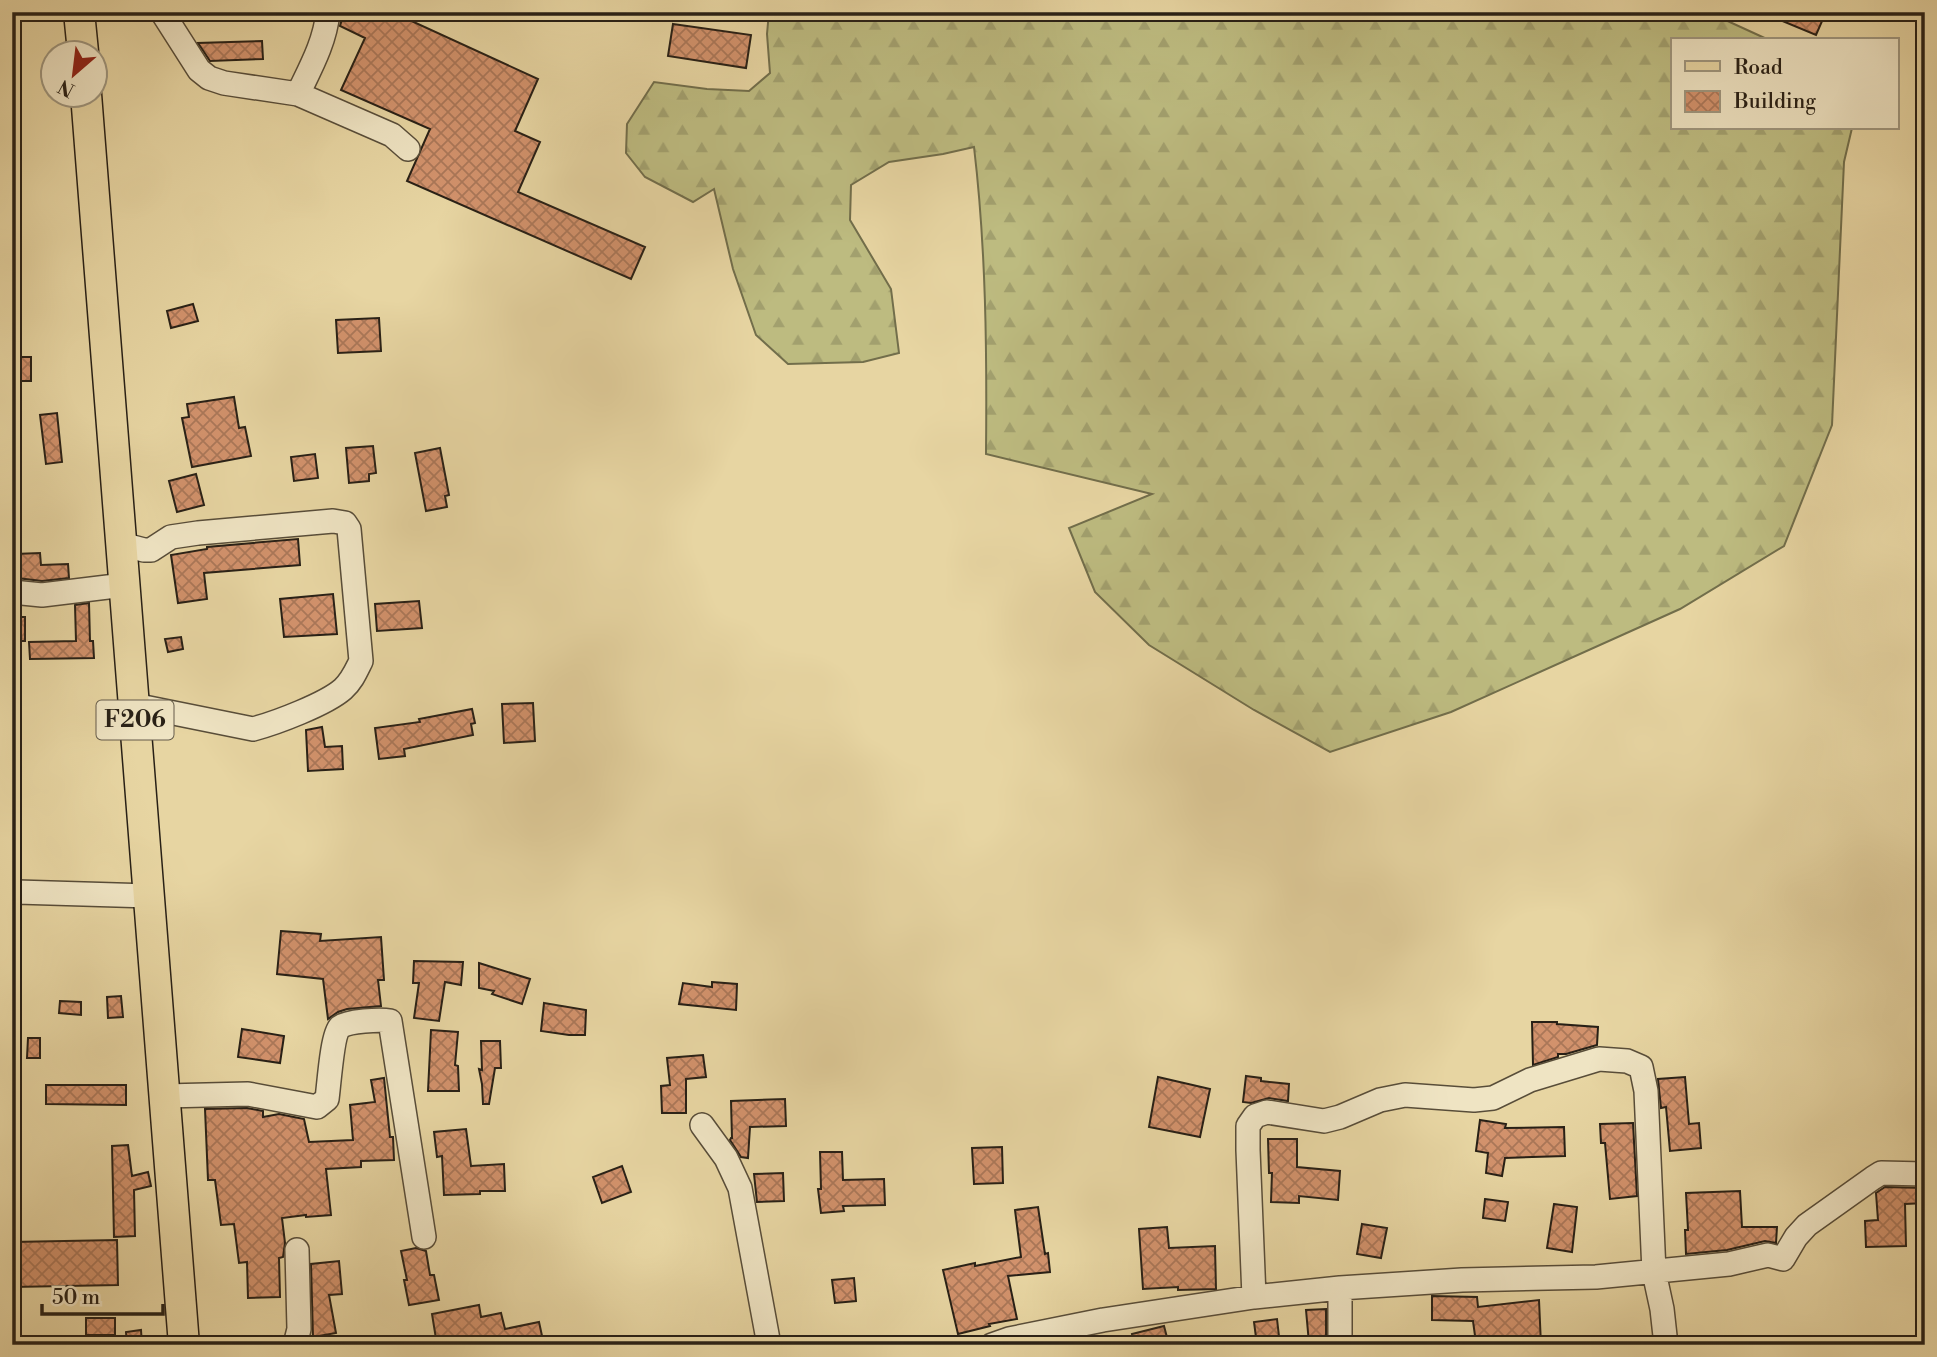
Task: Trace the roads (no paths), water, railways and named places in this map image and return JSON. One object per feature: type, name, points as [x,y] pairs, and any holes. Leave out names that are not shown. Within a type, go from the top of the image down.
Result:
[{"type":"main road","points":[[79,12],[82,38]]},
{"type":"main road","name":"F206","points":[[87,108],[184,1345]]},
{"type":"street","points":[[162,12],[199,70],[209,78],[224,83],[298,94],[393,135],[408,149]]},
{"type":"street","points":[[298,94],[321,45],[327,28],[328,12]]},
{"type":"street","points":[[121,544],[151,550],[171,537],[198,533],[333,521],[345,523],[349,529],[361,661],[343,689],[318,704],[253,729],[134,705]]},
{"type":"street","points":[[12,592],[42,594],[124,585]]},
{"type":"street","points":[[12,895],[17,892],[150,896]]},
{"type":"street","points":[[165,1096],[248,1094],[317,1107],[327,1099],[335,1037],[340,1028],[381,1019],[390,1021],[424,1237]]},
{"type":"street","points":[[1254,1297],[1248,1126],[1255,1116],[1267,1112],[1324,1121],[1380,1100],[1405,1095],[1474,1100],[1493,1098],[1530,1080],[1599,1059],[1627,1061],[1641,1068],[1646,1091],[1654,1272],[1666,1345]]},
{"type":"street","points":[[702,1125],[726,1158],[740,1188],[769,1345]]},
{"type":"street","points":[[992,1345],[1009,1339],[1127,1315],[1340,1287],[1462,1280],[1596,1277],[1729,1264],[1768,1255],[1783,1259],[1807,1225],[1881,1173],[1925,1174]]},
{"type":"street","points":[[295,1345],[299,1329],[297,1250]]},
{"type":"street","points":[[1340,1287],[1340,1345]]}]
